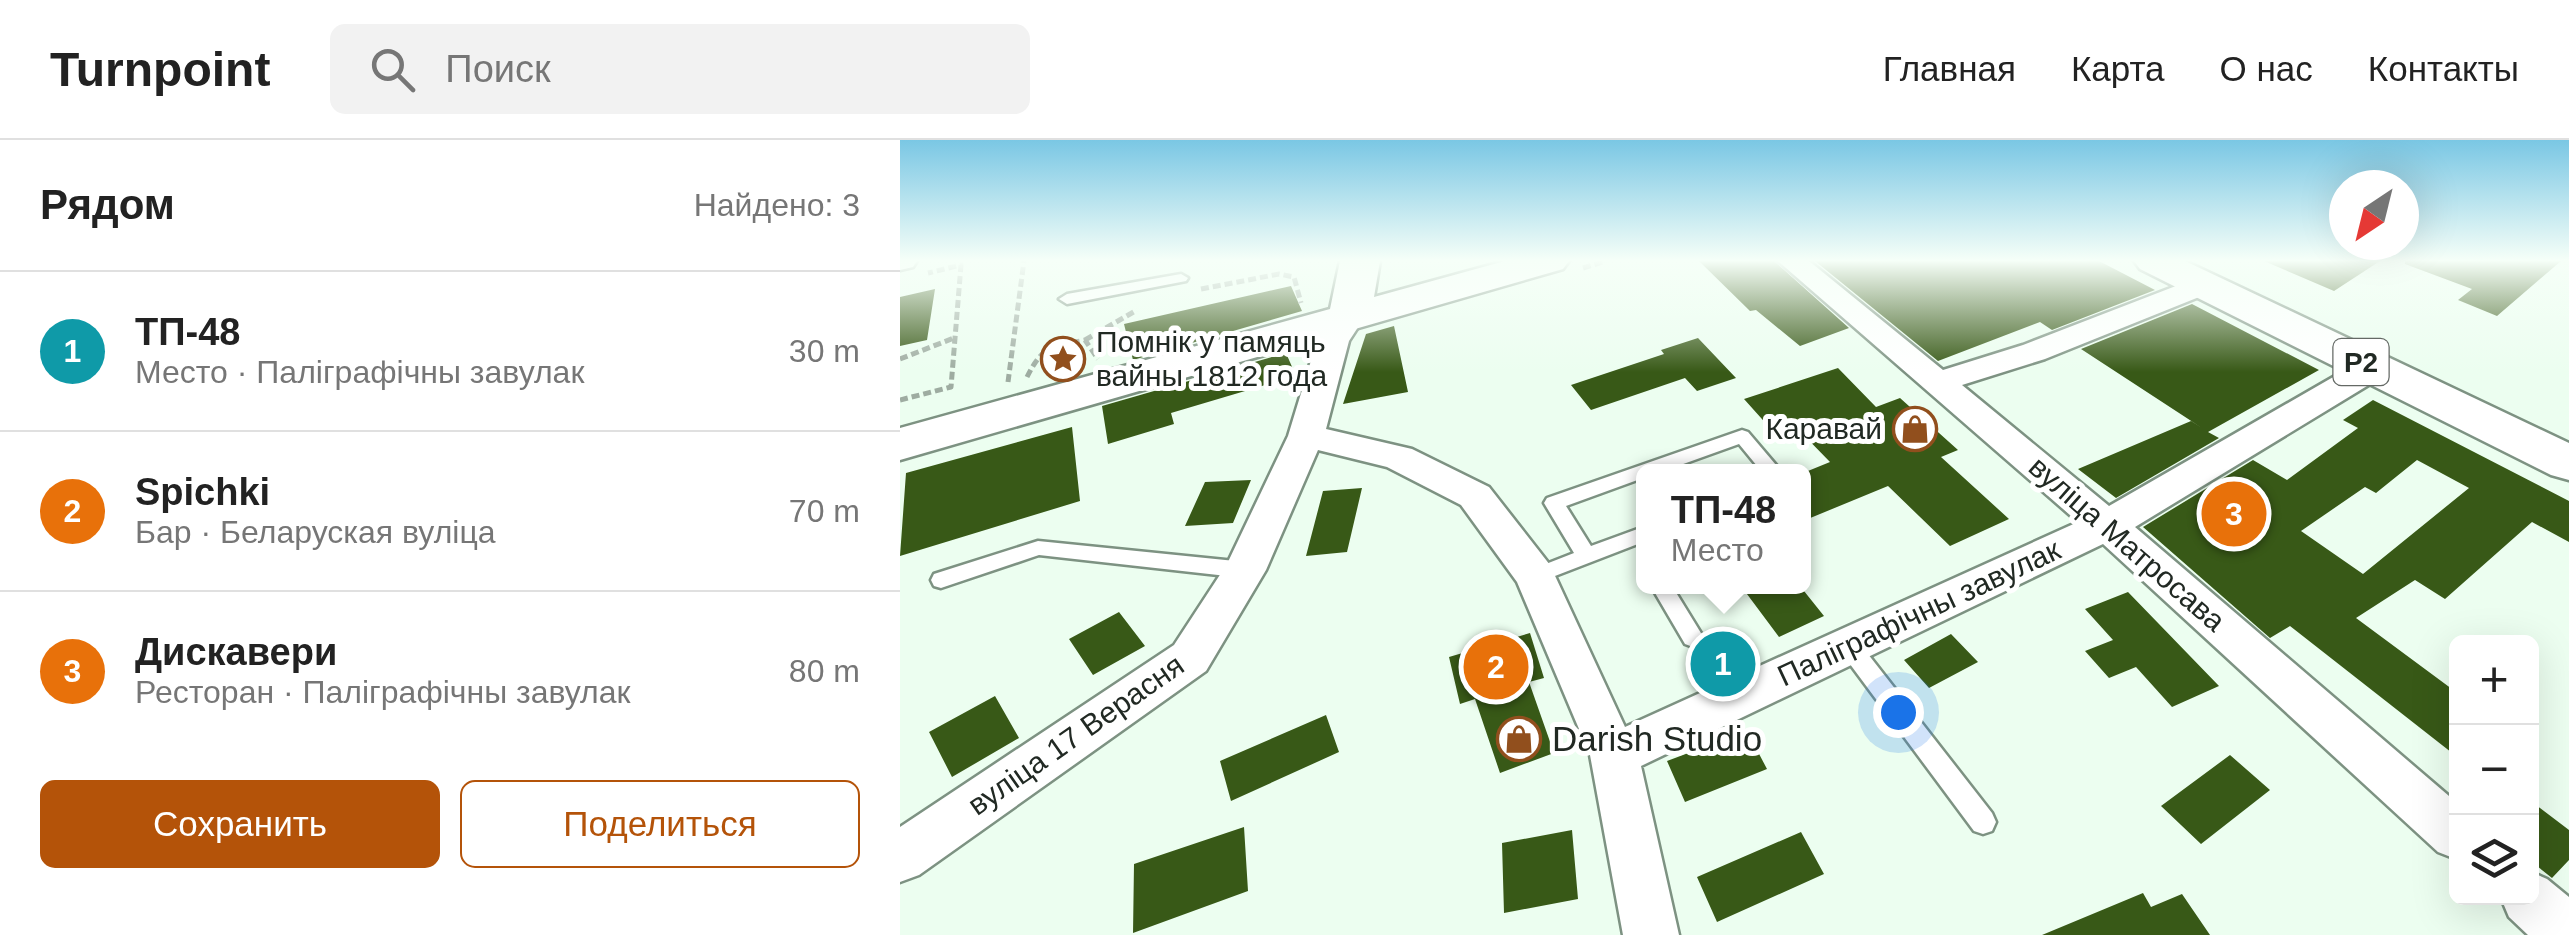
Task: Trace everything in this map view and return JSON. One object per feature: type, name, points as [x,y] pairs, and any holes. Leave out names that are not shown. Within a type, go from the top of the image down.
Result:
[{"type":"main road","points":[[1327,316],[1338,298]]},
{"type":"main road","points":[[900,444],[1327,316],[1399,298]]},
{"type":"main road","name":"Р2","points":[[2229,298],[2569,463]]},
{"type":"street","name":"вуліца Матросава","points":[[1837,298],[2107,525],[2449,828]]},
{"type":"street","points":[[1938,382],[2034,352],[2173,298]]},
{"type":"street","name":"вуліца 17 Верасня","points":[[900,857],[1190,658],[1245,570],[1306,436],[1333,341],[1327,316]]},
{"type":"street","name":"Паліграфічны завулак","points":[[1614,755],[2107,525],[2373,368]]},
{"type":"street","points":[[1306,436],[1399,458],[1475,496],[1535,576],[1614,755],[1650,935]]},
{"type":"street","points":[[2536,905],[2569,934]]},
{"type":"lane","points":[[1067,300],[1082,298]]},
{"type":"lane","points":[[1665,464],[1742,436],[1766,464]]},
{"type":"lane","points":[[1586,556],[1554,504],[1636,474]]},
{"type":"lane","points":[[1535,576],[1586,556],[1636,544]]},
{"type":"lane","points":[[941,580],[1038,548],[1245,570]]},
{"type":"lane","points":[[1667,594],[1693,638]]},
{"type":"lane","points":[[1849,646],[1983,822]]},
{"type":"path","points":[[900,400],[951,386],[958,298]]},
{"type":"path","points":[[992,386],[1011,381],[1020,298]]},
{"type":"path","points":[[1312,298],[1327,316]]},
{"type":"path","points":[[1027,377],[1038,354],[1085,340],[1144,307]]},
{"type":"path","points":[[900,358],[954,338]]},
{"type":"path","points":[[1085,340],[1098,360]]},
{"type":"path","points":[[900,408],[956,394]]},
{"type":"building","points":[[900,298],[934,298],[927,340],[900,346]]},
{"type":"building","points":[[1238,298],[1296,298],[1302,311],[1133,360],[1124,324]]},
{"type":"building","points":[[1737,298],[1816,298],[1849,328],[1800,346],[1756,310],[1750,311]]},
{"type":"building","points":[[1861,298],[2134,298],[2052,330],[2040,322],[1938,361]]},
{"type":"building","points":[[2460,298],[2518,298],[2497,316],[2458,300]]},
{"type":"building","points":[[2192,304],[2319,370],[2208,432],[2219,438],[2116,498],[2078,469],[2191,421],[2202,428],[2081,349]]},
{"type":"building","points":[[1394,326],[1408,392],[1343,404],[1366,334]]},
{"type":"building","points":[[1698,338],[1736,378],[1697,391],[1685,378],[1591,410],[1571,385],[1664,354],[1661,350]]},
{"type":"building","points":[[1286,353],[1296,376],[1171,413],[1174,424],[1108,444],[1102,406]]},
{"type":"building","points":[[1838,368],[1876,407],[1900,398],[1958,450],[1941,457],[2009,519],[1950,546],[1888,486],[1811,518],[1811,470],[1830,462],[1790,421],[1770,428],[1744,399]]},
{"type":"building","points":[[2373,400],[2569,501],[2569,542],[2532,522],[2445,599],[2415,580],[2356,618],[2449,687],[2449,751],[2290,626],[2270,638],[2143,527],[2253,460],[2287,480],[2358,428],[2343,420]],"holes":[[[2417,460],[2469,488],[2363,574],[2301,531],[2365,487],[2376,493]]]},
{"type":"building","points":[[1072,427],[1080,501],[900,556],[906,473]]},
{"type":"building","points":[[1251,480],[1233,523],[1185,526],[1205,482]]},
{"type":"building","points":[[1362,488],[1347,552],[1306,556],[1323,491]]},
{"type":"building","points":[[2128,592],[2219,686],[2172,707],[2136,667],[2109,678],[2085,651],[2113,640],[2085,609]]},
{"type":"building","points":[[1747,594],[1806,594],[1824,616],[1779,637]]},
{"type":"building","points":[[1119,612],[1145,646],[1093,675],[1069,639]]},
{"type":"building","points":[[1530,633],[1544,678],[1529,682],[1554,753],[1500,773],[1475,699],[1460,704],[1449,657]]},
{"type":"building","points":[[1951,634],[1978,662],[1929,688],[1904,660]]},
{"type":"building","points":[[1729,644],[1746,668],[1715,682],[1699,657]]},
{"type":"building","points":[[995,696],[1019,738],[952,777],[929,732]]},
{"type":"building","points":[[1326,715],[1339,752],[1231,801],[1220,761]]},
{"type":"building","points":[[1747,731],[1767,769],[1685,802],[1667,761]]},
{"type":"building","points":[[2230,755],[2270,790],[2201,844],[2161,806]]},
{"type":"building","points":[[2539,807],[2569,830],[2569,860],[2552,878],[2539,868]]},
{"type":"building","points":[[1244,827],[1248,891],[1133,933],[1134,864]]},
{"type":"building","points":[[1572,830],[1578,899],[1504,913],[1502,843]]},
{"type":"building","points":[[1801,832],[1824,874],[1717,922],[1697,877]]},
{"type":"building","points":[[2143,893],[2151,907],[2182,894],[2210,935],[2042,935]]},
{"type":"place","name":"Помнік у памяць вайны 1812 года","points":[[1063,359]]},
{"type":"place","name":"Каравай","points":[[1915,429]]},
{"type":"place","name":"Дискавери","points":[[2234,514]]},
{"type":"place","name":"ТП-48","points":[[1723,664]]},
{"type":"place","name":"Spichki","points":[[1496,667]]},
{"type":"place","name":"Darish Studio","points":[[1519,739]]}]
